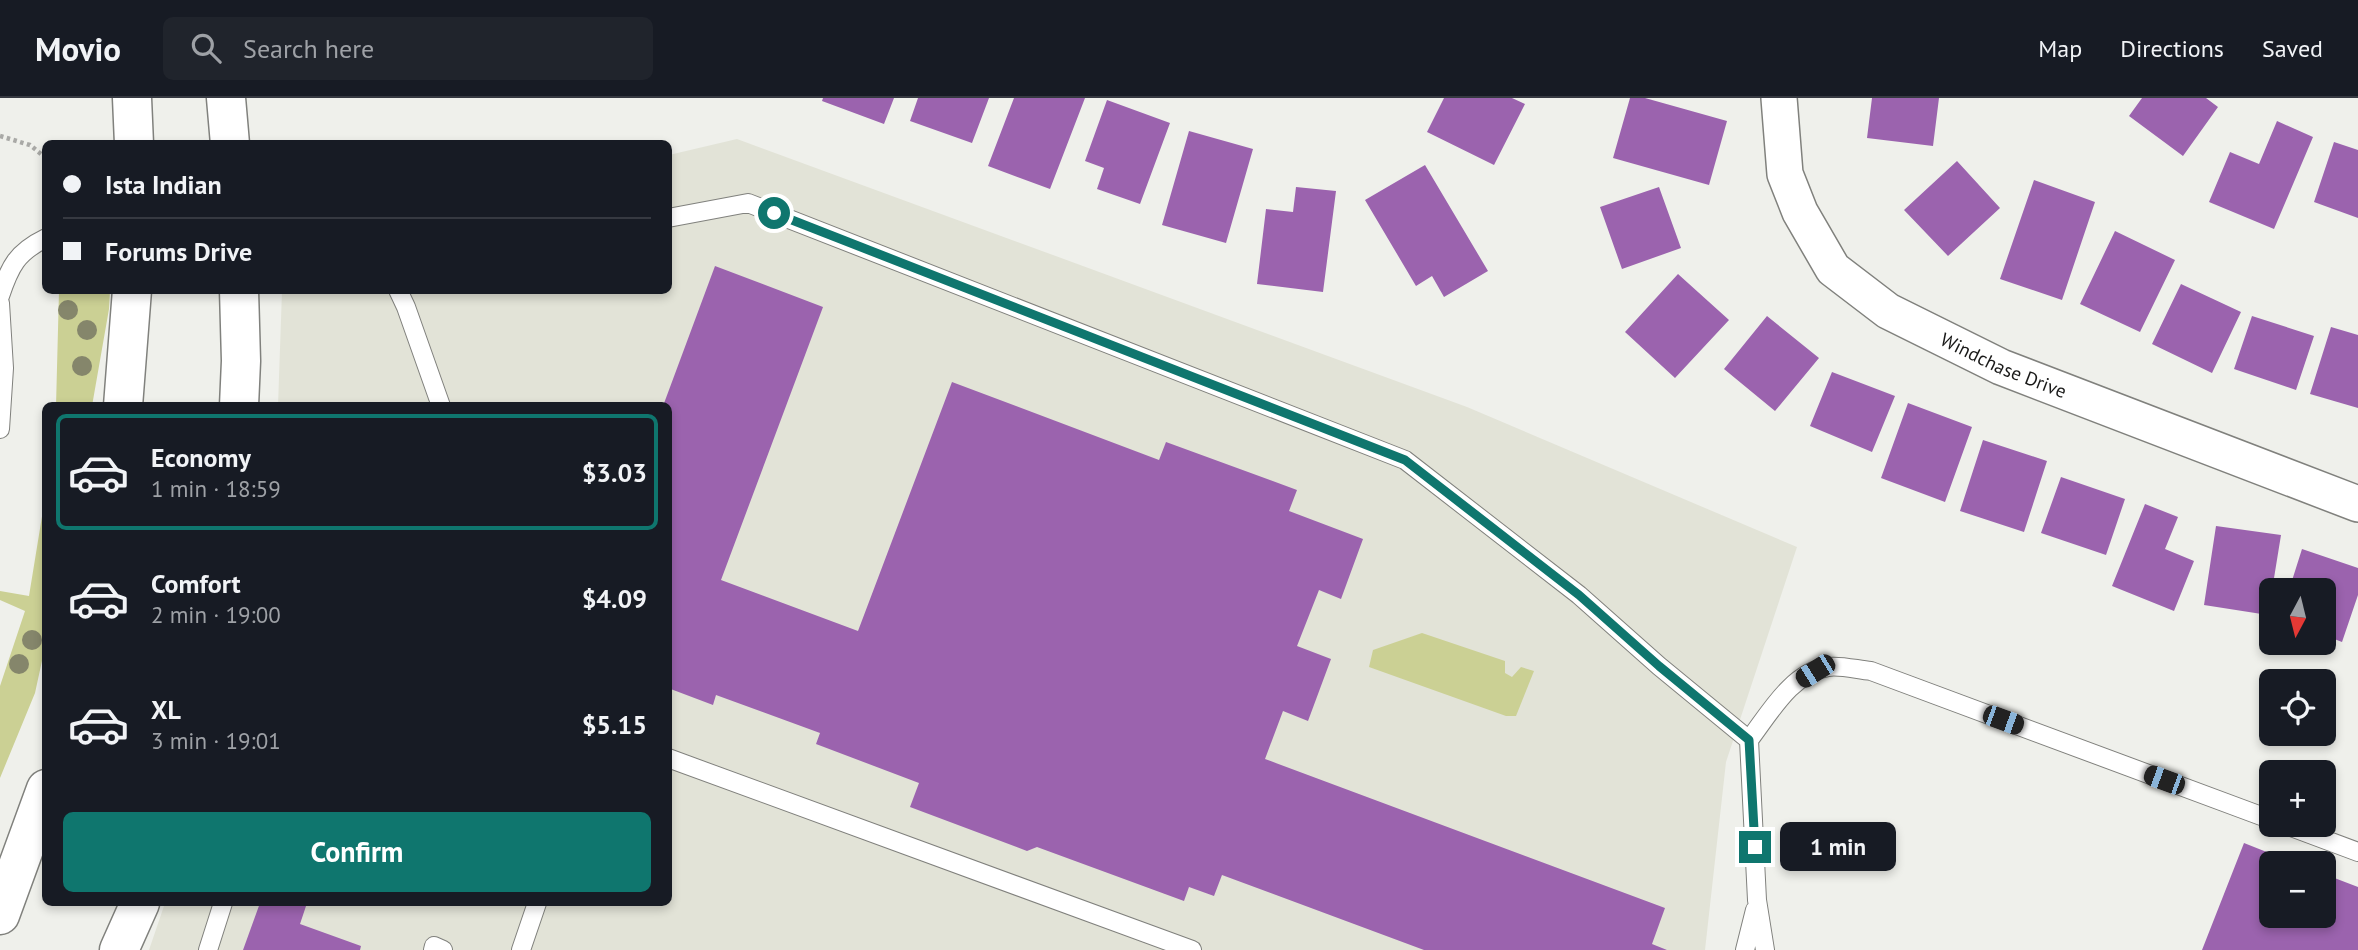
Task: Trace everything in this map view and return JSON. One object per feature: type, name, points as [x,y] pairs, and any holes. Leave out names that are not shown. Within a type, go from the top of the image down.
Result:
[{"type":"main road","points":[[132,98],[134,140]]},
{"type":"main road","points":[[226,98],[230,140]]},
{"type":"main road","points":[[123,402],[132,294]]},
{"type":"main road","points":[[239,294],[242,361],[239,402]]},
{"type":"main road","points":[[0,915],[42,800]]},
{"type":"main road","points":[[119,950],[139,906]]},
{"type":"street","name":"Windchase Drive","points":[[1779,98],[1785,174],[1800,212],[1833,269],[1888,311],[2001,367],[2358,504]]},
{"type":"lane","points":[[672,217],[748,203],[1405,460],[1579,595],[1659,666],[1749,740]]},
{"type":"lane","points":[[0,296],[9,269],[27,247],[42,240]]},
{"type":"lane","points":[[400,294],[440,402]]},
{"type":"lane","points":[[0,303],[4,368],[0,429]]},
{"type":"lane","points":[[1765,950],[1757,900],[1749,740],[1798,681],[1830,666],[1871,671],[2259,815]]},
{"type":"lane","points":[[672,759],[1192,950]]},
{"type":"lane","points":[[2318,837],[2358,852]]},
{"type":"lane","points":[[1745,950],[1757,900]]},
{"type":"lane","points":[[208,950],[222,906]]},
{"type":"lane","points":[[521,950],[536,906]]},
{"type":"lane","points":[[433,950],[434,946],[443,950]]},
{"type":"path","points":[[0,136],[30,145],[42,155]]},
{"type":"shaded area","points":[[737,139],[1467,407],[1797,547],[1726,762],[1705,950],[149,950],[164,906],[672,906],[672,402],[278,402],[282,294],[672,294],[672,154]]},
{"type":"green space","points":[[59,294],[110,294],[93,402],[56,402]]},
{"type":"green space","points":[[42,516],[42,661],[35,693],[0,778],[0,686],[25,611],[0,600],[0,591],[29,596]]},
{"type":"green space","points":[[1422,633],[1505,661],[1505,673],[1512,677],[1521,667],[1534,671],[1516,716],[1506,716],[1369,667],[1373,650]]},
{"type":"building","points":[[823,98],[894,98],[884,124],[822,101]]},
{"type":"building","points":[[918,98],[989,98],[972,143],[910,121]]},
{"type":"building","points":[[1014,98],[1085,98],[1050,189],[988,166]]},
{"type":"building","points":[[1444,98],[1512,98],[1525,104],[1494,165],[1427,132]]},
{"type":"building","points":[[1630,98],[1645,98],[1727,121],[1709,185],[1613,158]]},
{"type":"building","points":[[1872,98],[1939,98],[1933,146],[1867,138]]},
{"type":"building","points":[[2142,98],[2206,98],[2218,107],[2183,156],[2129,116]]},
{"type":"building","points":[[1107,100],[1170,123],[1140,204],[1097,189],[1104,168],[1085,161]]},
{"type":"building","points":[[2277,121],[2313,137],[2274,229],[2209,202],[2230,152],[2259,164]]},
{"type":"building","points":[[1189,131],[1253,149],[1226,243],[1162,225]]},
{"type":"building","points":[[2334,142],[2358,150],[2358,218],[2314,202]]},
{"type":"building","points":[[1957,161],[2000,208],[1948,256],[1904,210]]},
{"type":"building","points":[[1425,165],[1488,271],[1444,297],[1432,276],[1416,286],[1365,200]]},
{"type":"building","points":[[2034,180],[2095,202],[2062,300],[2000,279]]},
{"type":"building","points":[[1296,187],[1336,191],[1323,292],[1257,284],[1266,209],[1293,212]]},
{"type":"building","points":[[1659,187],[1681,248],[1622,269],[1600,207]]},
{"type":"building","points":[[2115,231],[2175,260],[2140,332],[2080,304]]},
{"type":"building","points":[[715,266],[823,307],[721,580],[858,631],[952,382],[1159,460],[1166,442],[1297,490],[1289,511],[1363,539],[1341,599],[1319,590],[1297,646],[1331,659],[1308,721],[1283,711],[1265,759],[1665,908],[1652,944],[1667,950],[1424,950],[1222,875],[1214,896],[1189,887],[1184,901],[1037,847],[1027,851],[910,807],[919,783],[816,744],[820,733],[716,695],[713,705],[672,690],[672,402],[664,402]]},
{"type":"building","points":[[1678,274],[1729,320],[1675,378],[1625,332]]},
{"type":"building","points":[[2181,284],[2241,312],[2212,373],[2152,344]]},
{"type":"building","points":[[1767,316],[1819,358],[1775,411],[1724,369]]},
{"type":"building","points":[[2252,316],[2314,336],[2296,390],[2234,369]]},
{"type":"building","points":[[2331,327],[2358,335],[2358,408],[2310,394]]},
{"type":"building","points":[[1832,372],[1895,396],[1872,452],[1810,426]]},
{"type":"building","points":[[1908,403],[1972,427],[1945,502],[1881,478]]},
{"type":"building","points":[[1983,440],[2047,461],[2024,532],[1960,511]]},
{"type":"building","points":[[2061,477],[2125,499],[2106,555],[2041,533]]},
{"type":"building","points":[[2145,504],[2178,517],[2165,549],[2194,561],[2174,611],[2112,586]]},
{"type":"building","points":[[2216,526],[2281,535],[2274,578],[2259,578],[2259,614],[2204,605]]},
{"type":"building","points":[[2302,549],[2358,568],[2358,595],[2342,642],[2336,640],[2336,578],[2293,578]]},
{"type":"building","points":[[2244,843],[2264,851],[2259,851],[2259,928],[2336,928],[2336,879],[2358,887],[2358,950],[2202,950]]},
{"type":"building","points":[[259,906],[306,906],[300,924],[361,946],[360,950],[243,950]]},
{"type":"route","points":[[774,213],[1405,460],[1579,595],[1659,666],[1749,740],[1755,847]]}]
